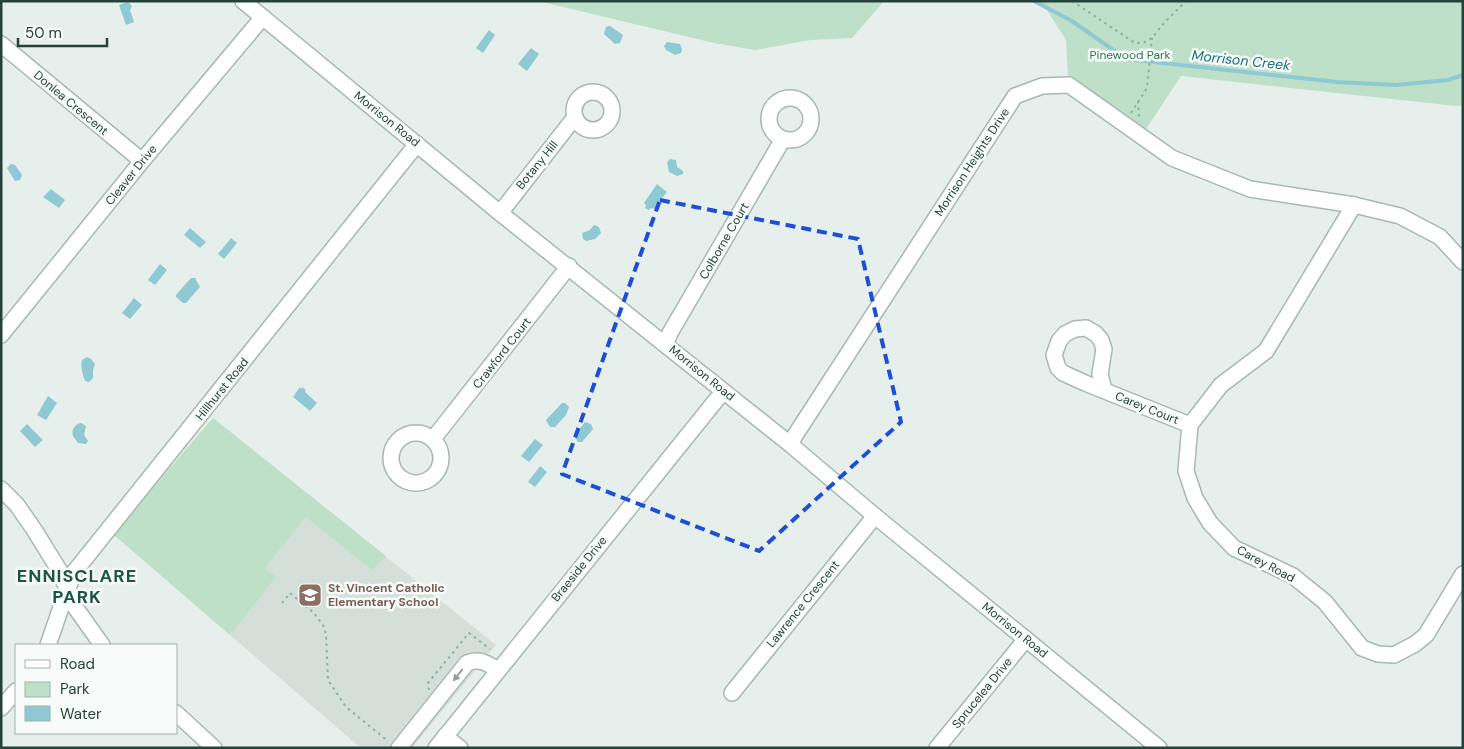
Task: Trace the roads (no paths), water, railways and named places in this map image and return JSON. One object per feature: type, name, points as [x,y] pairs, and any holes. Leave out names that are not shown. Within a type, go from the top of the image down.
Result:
[{"type":"street","name":"Morrison Road","points":[[243,1],[500,212],[791,445],[1158,748]]},
{"type":"street","name":"Cleaver Drive","points":[[1,334],[262,17]]},
{"type":"street","name":"Donlea Crescent","points":[[1,44],[142,161]]},
{"type":"street","name":"Morrison Heights Drive","points":[[791,445],[794,437],[1015,96],[1042,86],[1069,85],[1172,158],[1250,190],[1354,205],[1400,216],[1440,237],[1463,262]]},
{"type":"street","name":"Botany Hill","points":[[500,212],[576,117]]},
{"type":"street","name":"Colborne Court","points":[[666,344],[673,328],[783,139]]},
{"type":"street","name":"Hillhurst Road","points":[[48,644],[75,571],[417,144]]},
{"type":"street","points":[[1190,426],[1221,385],[1266,351],[1354,205]]},
{"type":"street","name":"Crawford Court","points":[[433,439],[569,266]]},
{"type":"street","name":"Carey Court","points":[[1104,390],[1190,426]]},
{"type":"street","name":"Braeside Drive","points":[[440,742],[724,392]]},
{"type":"street","name":"Carey Road","points":[[1190,426],[1186,471],[1195,498],[1210,523],[1234,548],[1294,576],[1325,602],[1362,648],[1378,654],[1394,654],[1415,644],[1426,635],[1463,574]]},
{"type":"street","points":[[1,489],[17,505],[35,532],[58,570],[75,607],[101,644]]},
{"type":"street","name":"Lawrence Crescent","points":[[732,693],[875,516]]},
{"type":"street","name":"Sprucelea Drive","points":[[937,748],[1026,639]]},
{"type":"street","points":[[394,745],[467,663],[484,661],[498,670]]},
{"type":"street","points":[[1,708],[15,692]]},
{"type":"street","points":[[178,715],[214,748]]},
{"type":"street","points":[[440,742],[460,748]]},
{"type":"water","points":[[128,2],[132,6],[130,10],[134,22],[126,25],[119,5]]},
{"type":"water","points":[[610,26],[623,35],[620,43],[615,44],[604,34],[606,27]]},
{"type":"water","points":[[489,30],[495,35],[483,53],[476,48]]},
{"type":"water","points":[[667,42],[680,44],[681,53],[675,55],[666,50],[664,46]]},
{"type":"water","points":[[531,48],[539,54],[527,71],[518,64]]},
{"type":"water","points":[[670,159],[676,160],[677,167],[683,171],[683,174],[677,176],[669,172],[667,162]]},
{"type":"water","points":[[11,164],[15,165],[22,175],[20,180],[15,181],[7,168]]},
{"type":"water","points":[[657,184],[667,192],[657,204],[657,209],[651,208],[649,210],[645,208],[646,205],[644,203]]},
{"type":"water","points":[[51,189],[65,200],[59,208],[43,197]]},
{"type":"water","points":[[594,225],[599,227],[601,233],[595,239],[586,241],[583,239],[582,233],[590,230]]},
{"type":"water","points":[[190,228],[206,242],[200,248],[184,235]]},
{"type":"water","points":[[231,238],[237,243],[224,259],[218,254]]},
{"type":"water","points":[[160,264],[167,270],[155,285],[148,280]]},
{"type":"water","points":[[191,278],[195,278],[200,287],[186,303],[183,303],[176,295]]},
{"type":"water","points":[[134,298],[142,305],[130,319],[122,313]]},
{"type":"water","points":[[87,357],[95,364],[93,378],[89,382],[85,381],[81,362]]},
{"type":"water","points":[[300,387],[306,390],[305,392],[317,403],[310,411],[293,397]]},
{"type":"water","points":[[48,396],[57,403],[46,420],[37,415]]},
{"type":"water","points":[[562,403],[569,407],[566,415],[555,427],[550,427],[546,420]]},
{"type":"water","points":[[585,422],[591,424],[593,429],[582,442],[578,442],[574,436]]},
{"type":"water","points":[[81,423],[86,426],[84,435],[88,441],[86,444],[78,443],[73,436],[74,428]]},
{"type":"water","points":[[27,424],[43,440],[35,447],[20,431]]},
{"type":"water","points":[[535,439],[543,445],[529,462],[521,456]]},
{"type":"water","points":[[540,466],[547,472],[535,487],[528,482]]},
{"type":"waterway","name":"Morrison Creek","points":[[1034,1],[1072,21],[1126,59],[1337,82],[1396,85],[1448,80],[1463,75]]},
{"type":"place","name":"St. Vincent Catholic Elementary School","points":[[310,595]]},
{"type":"district","name":"ENNISCLARE PARK","points":[[77,586]]},
{"type":"park label","name":"Pinewood Park","points":[[1130,55]]}]
